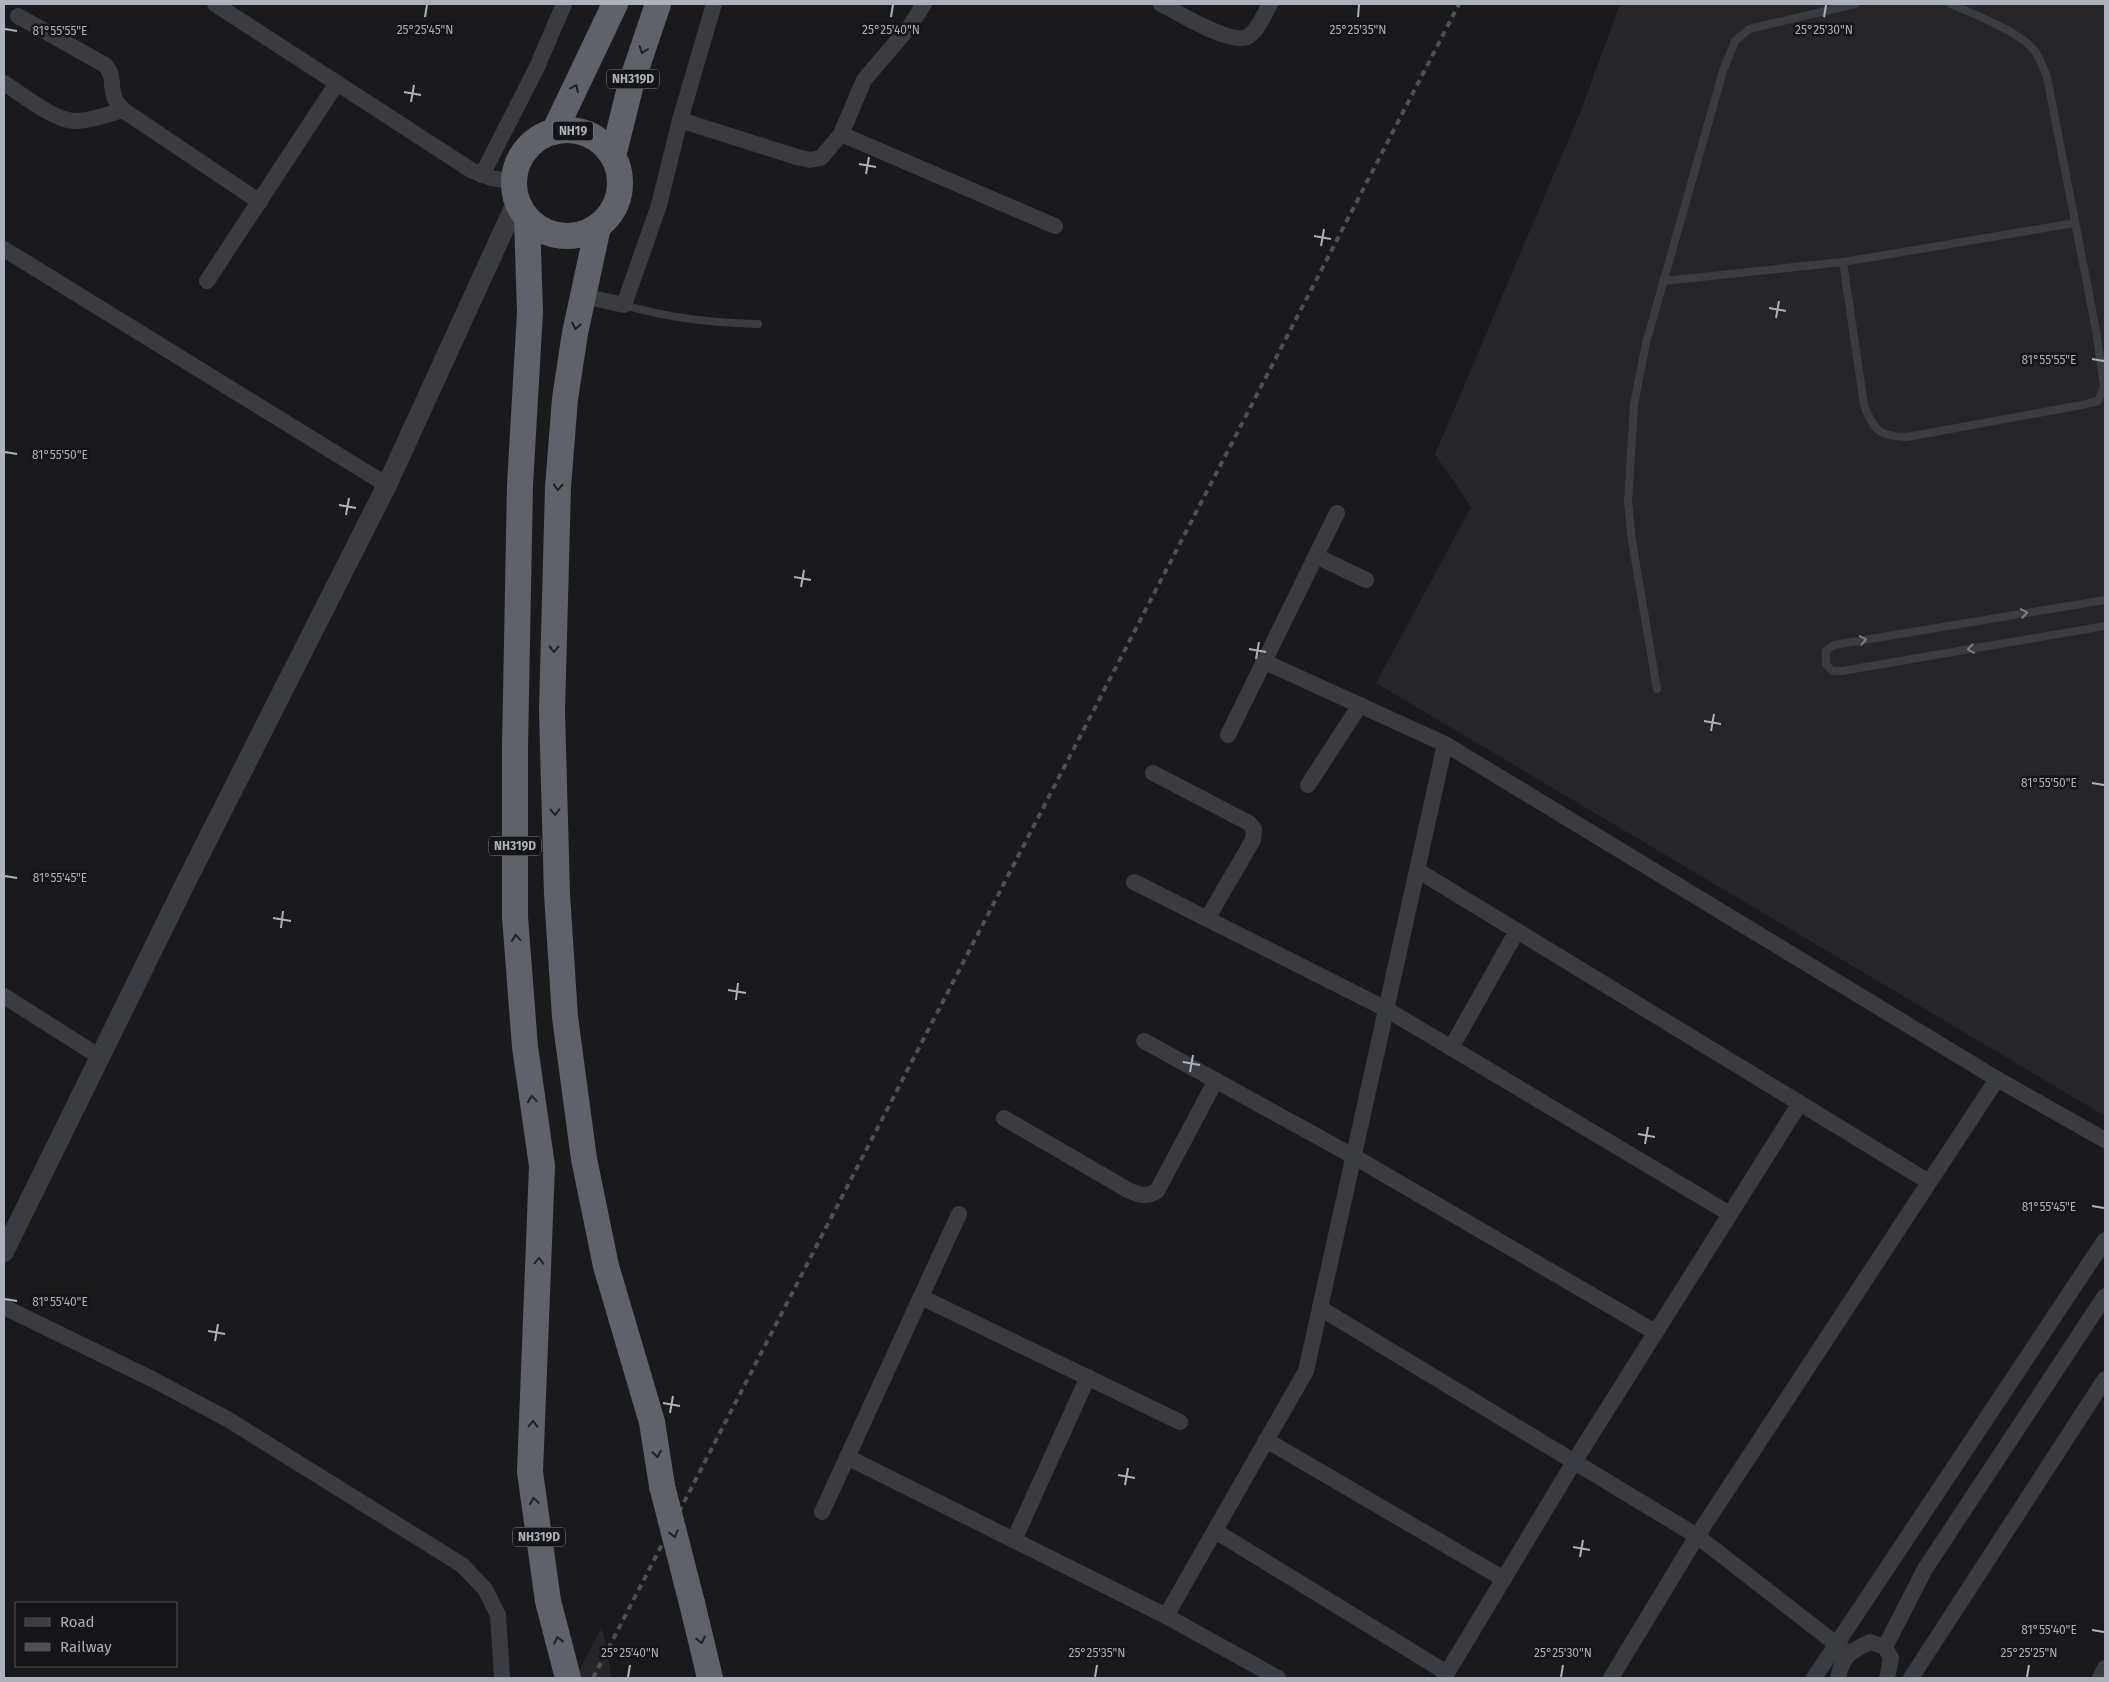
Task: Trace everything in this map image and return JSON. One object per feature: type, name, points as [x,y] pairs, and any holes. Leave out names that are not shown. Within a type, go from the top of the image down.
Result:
[{"type":"highway","name":"NH319D","points":[[554,132],[615,4]]},
{"type":"highway","name":"NH319D","points":[[613,156],[631,84],[658,4]]},
{"type":"highway","name":"NH19","points":[[564,130],[583,132],[601,141],[613,156],[620,174],[620,194],[612,212],[598,227],[581,235],[561,237],[542,231],[519,201],[518,162],[528,146],[544,134],[554,132],[564,130]]},
{"type":"highway","name":"NH319D","points":[[519,201],[530,312],[519,494],[515,747],[515,917],[525,1047],[542,1166],[530,1472],[548,1601],[568,1678]]},
{"type":"highway","name":"NH319D","points":[[598,227],[574,333],[562,428],[558,487],[552,711],[556,894],[565,1017],[584,1159],[606,1266],[652,1422],[662,1486],[710,1678]]},
{"type":"street","points":[[4,1252],[387,485],[519,201],[482,175],[471,170],[215,4]]},
{"type":"street","points":[[482,175],[537,67],[564,4]]},
{"type":"street","points":[[583,296],[624,305],[658,205],[680,120],[714,4]]},
{"type":"street","points":[[680,120],[810,160],[821,158],[841,134],[864,80],[910,26],[924,4]]},
{"type":"street","points":[[1161,4],[1225,36],[1237,39],[1250,36],[1270,4]]},
{"type":"street","points":[[18,16],[105,65],[110,72],[113,100],[123,110],[260,202]]},
{"type":"street","points":[[4,83],[56,116],[71,121],[88,120],[123,110]]},
{"type":"street","points":[[207,281],[337,83]]},
{"type":"street","points":[[841,134],[1055,226]]},
{"type":"street","points":[[4,249],[387,485]]},
{"type":"street","points":[[1228,735],[1337,513]]},
{"type":"street","points":[[1316,556],[1366,580]]},
{"type":"street","points":[[1263,661],[1445,744],[1997,1079],[2105,1140]]},
{"type":"street","points":[[1308,785],[1360,705]]},
{"type":"street","points":[[1166,1616],[1306,1371],[1445,744]]},
{"type":"street","points":[[1153,773],[1249,823],[1254,829],[1253,840],[1207,919]]},
{"type":"street","points":[[1417,870],[1929,1182]]},
{"type":"street","points":[[1134,882],[1386,1009],[1730,1214]]},
{"type":"street","points":[[1451,1048],[1517,931]]},
{"type":"street","points":[[4,996],[100,1057]]},
{"type":"street","points":[[1144,1041],[1353,1156],[1655,1332]]},
{"type":"street","points":[[1611,1678],[1697,1536],[1997,1079]]},
{"type":"street","points":[[1004,1118],[1128,1190],[1144,1196],[1150,1195],[1156,1191],[1216,1080]]},
{"type":"street","points":[[1215,1531],[1446,1676],[1574,1462],[1800,1104]]},
{"type":"street","points":[[822,1512],[959,1214]]},
{"type":"street","points":[[1814,1678],[2105,1240]]},
{"type":"street","points":[[1885,1647],[1925,1569],[2105,1296]]},
{"type":"street","points":[[921,1297],[1180,1422]]},
{"type":"street","points":[[4,1307],[154,1380],[229,1420],[462,1565],[485,1589],[498,1615],[502,1678]]},
{"type":"street","points":[[1320,1308],[1697,1536],[1849,1654]]},
{"type":"street","points":[[1014,1540],[1088,1377]]},
{"type":"street","points":[[1911,1678],[2105,1379]]},
{"type":"street","points":[[1266,1440],[1504,1579]]},
{"type":"street","points":[[847,1458],[1166,1616],[1278,1678]]},
{"type":"street","points":[[1838,1678],[1840,1664],[1849,1654],[1870,1642],[1885,1647],[1891,1658],[1887,1678]]},
{"type":"street","points":[[2100,1678],[2105,1668]]},
{"type":"lane","points":[[1657,689],[1632,541],[1628,502],[1634,405],[1646,342],[1723,71],[1734,41],[1749,29],[1855,4]]},
{"type":"lane","points":[[1843,262],[1864,405],[1871,423],[1878,432],[1891,436],[1907,437],[2098,401],[2104,387],[2096,330],[2047,77],[2041,59],[2032,47],[2015,35],[1950,4]]},
{"type":"lane","points":[[1663,281],[1843,262],[2075,222]]},
{"type":"lane","points":[[624,305],[662,316],[714,323],[758,324]]},
{"type":"lane","points":[[2096,330],[2105,335]]},
{"type":"lane","points":[[2105,600],[1834,645],[1828,648],[1825,659],[1832,671],[1842,671],[2105,626]]},
{"type":"shaded area","points":[[1620,4],[2105,4],[2105,1116],[1376,683],[1471,507],[1435,454],[1580,113]]},
{"type":"shaded area","points":[[602,1627],[612,1678],[575,1678]]},
{"type":"railway","points":[[593,1678],[1459,4]]}]
